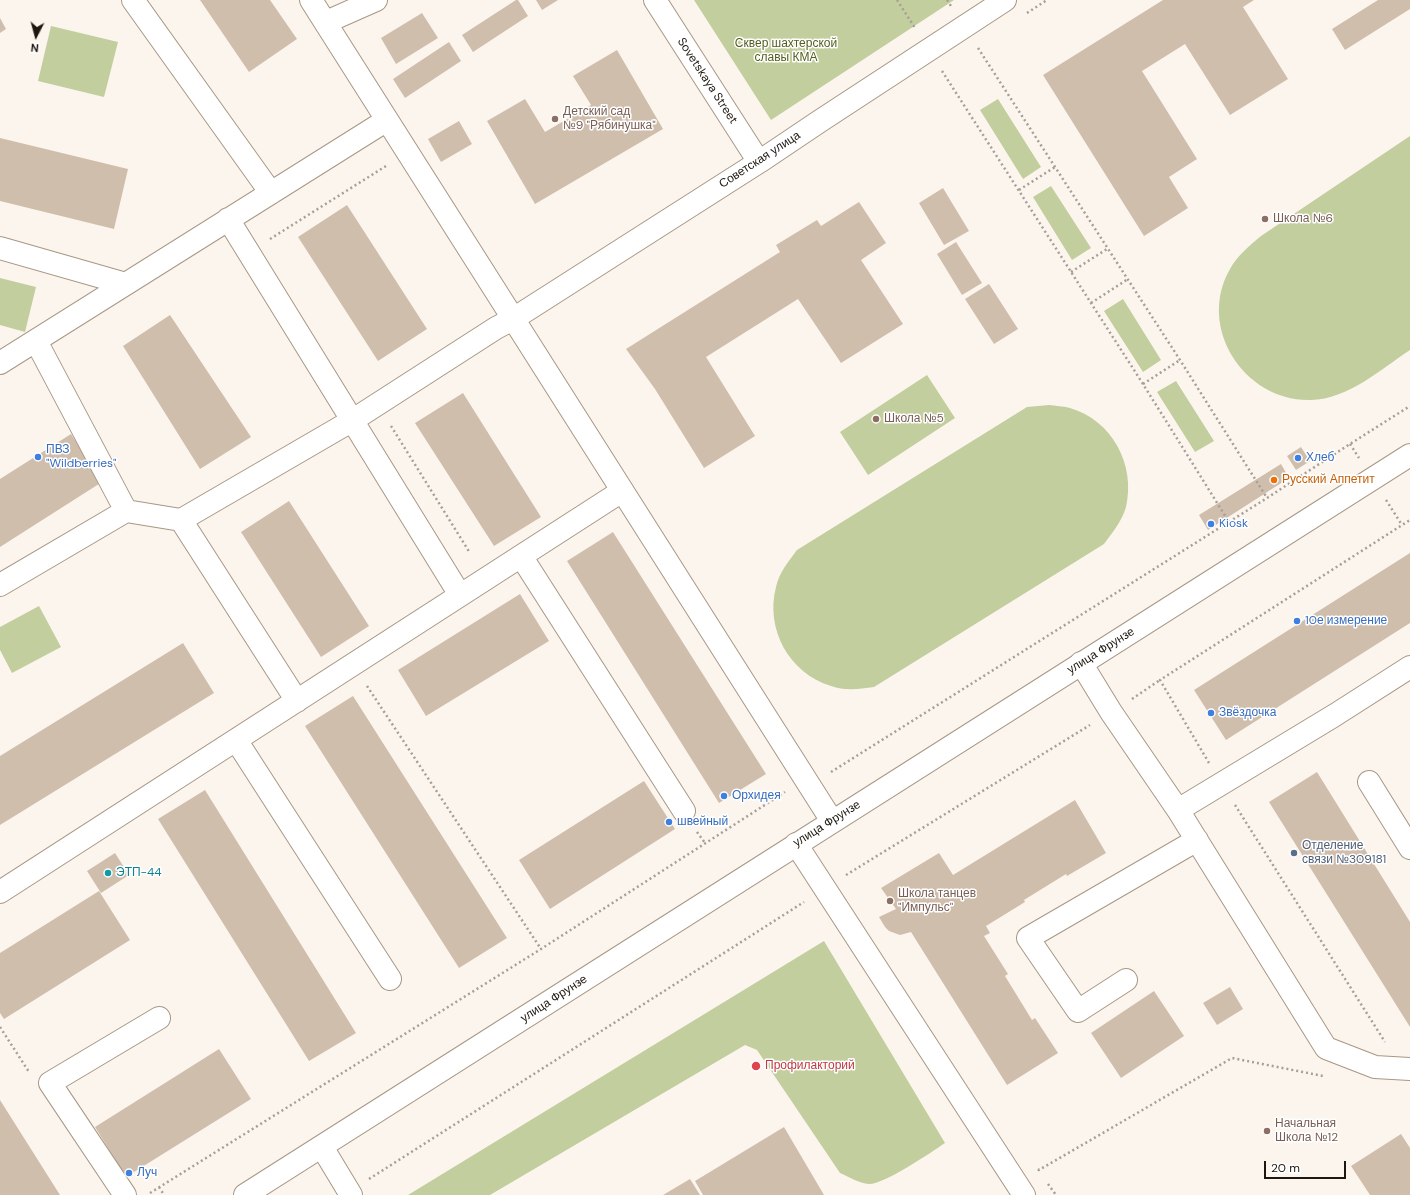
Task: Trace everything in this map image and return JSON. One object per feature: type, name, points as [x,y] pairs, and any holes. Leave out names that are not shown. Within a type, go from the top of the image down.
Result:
[{"type":"street","points":[[133,0],[271,193]]},
{"type":"street","points":[[311,0],[832,821]]},
{"type":"street","points":[[326,24],[333,19],[376,0]]},
{"type":"street","name":"Sovetskaya Street","points":[[655,0],[759,162]]},
{"type":"street","name":"Советская улица","points":[[181,520],[353,420],[496,328],[514,319],[759,162],[1005,0]]},
{"type":"street","points":[[0,363],[387,120]]},
{"type":"street","points":[[228,220],[460,595]]},
{"type":"street","points":[[0,248],[126,284]]},
{"type":"street","points":[[36,341],[126,511]]},
{"type":"street","name":"улица Фрунзе","points":[[245,1195],[1410,455]]},
{"type":"street","points":[[0,892],[622,491]]},
{"type":"street","points":[[0,585],[126,511],[181,520],[297,701]]},
{"type":"street","points":[[521,556],[684,811]]},
{"type":"street","points":[[1081,663],[1111,712],[1178,810],[1326,1048],[1375,1067],[1410,1069]]},
{"type":"street","points":[[1178,810],[1335,715],[1410,667]]},
{"type":"street","points":[[236,740],[390,979]]},
{"type":"street","points":[[1369,782],[1410,848]]},
{"type":"street","points":[[1126,980],[1078,1011],[1028,938],[1197,840]]},
{"type":"street","points":[[796,844],[1024,1195]]},
{"type":"street","points":[[125,1195],[50,1082],[159,1018]]},
{"type":"street","points":[[322,1147],[350,1193]]},
{"type":"path","points":[[897,0],[1143,384],[1229,522]]},
{"type":"path","points":[[948,0],[1267,498]]},
{"type":"path","points":[[265,243],[391,162]]},
{"type":"path","points":[[1018,190],[1055,167]]},
{"type":"path","points":[[1071,272],[1107,249]]},
{"type":"path","points":[[1091,303],[1128,279]]},
{"type":"path","points":[[1143,384],[1180,360]]},
{"type":"path","points":[[377,404],[470,553]]},
{"type":"path","points":[[146,1195],[541,949],[787,790],[809,785],[1229,522],[1410,406]]},
{"type":"path","points":[[353,665],[541,949]]},
{"type":"path","points":[[350,1193],[825,889]]},
{"type":"path","points":[[159,1187],[164,1195]]},
{"type":"green space","name":"Сквер шахтерской славы КМА","points":[[694,0],[954,0],[771,120]]},
{"type":"green space","points":[[51,26],[118,42],[104,97],[38,81]]},
{"type":"green space","points":[[998,99],[1041,167],[1023,179],[980,110]]},
{"type":"green space","points":[[1410,136],[1410,350],[1363,382],[1338,395],[1311,400],[1287,397],[1266,389],[1247,375],[1233,357],[1223,337],[1219,315],[1221,292],[1230,269],[1240,255],[1261,236]]},
{"type":"green space","points":[[1051,186],[1091,248],[1072,260],[1033,197]]},
{"type":"green space","points":[[0,278],[36,287],[25,332],[0,325]]},
{"type":"green space","points":[[1123,299],[1161,360],[1143,372],[1104,311]]},
{"type":"green space","points":[[927,375],[955,418],[868,475],[840,432]]},
{"type":"green space","points":[[1176,381],[1214,441],[1195,452],[1157,392]]},
{"type":"green space","points":[[1049,405],[1070,408],[1085,414],[1098,423],[1118,446],[1124,460],[1128,491],[1126,507],[1119,522],[1104,544],[874,687],[852,689],[836,688],[816,680],[803,671],[792,660],[777,633],[773,603],[779,577],[797,550],[1027,407]]},
{"type":"green space","points":[[39,606],[61,647],[12,673],[0,650],[0,627]]},
{"type":"green space","points":[[824,941],[945,1143],[896,1174],[876,1183],[869,1184],[840,1173],[757,1050],[745,1045],[490,1195],[408,1195]]},
{"type":"building","points":[[200,0],[270,0],[297,39],[249,72]]},
{"type":"building","points":[[518,0],[528,16],[473,52],[462,35]]},
{"type":"building","points":[[536,0],[558,0],[542,10]]},
{"type":"building","points":[[1163,0],[1254,0],[1243,7],[1288,79],[1230,115],[1185,44],[1142,71],[1197,159],[1169,177],[1188,208],[1144,236],[1043,75]]},
{"type":"building","points":[[1378,0],[1410,0],[1410,9],[1345,50],[1332,29]]},
{"type":"building","points":[[422,13],[438,38],[396,64],[381,38]]},
{"type":"building","points":[[0,18],[6,29],[0,33]]},
{"type":"building","points":[[449,42],[461,61],[405,98],[393,79]]},
{"type":"building","points":[[617,50],[663,129],[535,204],[487,121],[525,99],[545,132],[591,105],[573,76]]},
{"type":"building","points":[[459,121],[472,144],[441,162],[428,139]]},
{"type":"building","points":[[0,138],[128,169],[114,229],[0,201]]},
{"type":"building","points":[[943,188],[969,231],[944,245],[919,203]]},
{"type":"building","points":[[859,202],[886,243],[861,260],[903,324],[841,363],[798,299],[706,357],[755,436],[704,468],[655,389],[626,349],[780,252],[776,245],[817,220],[821,226]]},
{"type":"building","points":[[347,205],[427,329],[378,361],[298,237]]},
{"type":"building","points":[[956,242],[982,283],[962,295],[937,254]]},
{"type":"building","points":[[989,284],[1018,329],[994,344],[965,299]]},
{"type":"building","points":[[170,315],[251,437],[200,469],[123,346]]},
{"type":"building","points":[[463,393],[541,517],[494,546],[415,423]]},
{"type":"building","points":[[71,434],[102,482],[0,547],[0,479]]},
{"type":"building","name":"Хлеб","points":[[1301,447],[1310,461],[1296,470],[1287,456]]},
{"type":"building","points":[[1281,464],[1289,478],[1208,530],[1199,515]]},
{"type":"building","points":[[289,501],[369,626],[321,657],[241,532]]},
{"type":"building","points":[[613,532],[766,774],[719,803],[567,561]]},
{"type":"building","points":[[1410,553],[1410,623],[1226,740],[1194,690]]},
{"type":"building","points":[[520,594],[549,641],[426,716],[398,670]]},
{"type":"building","points":[[183,643],[214,693],[0,825],[0,756]]},
{"type":"building","points":[[353,696],[507,938],[459,968],[305,726]]},
{"type":"building","points":[[1317,772],[1410,922],[1410,1027],[1269,802]]},
{"type":"building","points":[[644,781],[675,829],[550,909],[519,860]]},
{"type":"building","points":[[205,790],[356,1033],[309,1061],[158,819]]},
{"type":"building","points":[[1075,800],[1106,853],[1067,876],[1066,874],[986,926],[990,933],[984,936],[1008,974],[1005,976],[1032,1020],[1035,1018],[1058,1053],[1007,1085],[911,932],[900,935],[889,931],[885,927],[879,917],[896,909],[881,888],[939,853],[953,875]]},
{"type":"building","name":"ЭТП-44","points":[[115,853],[129,875],[101,893],[87,871]]},
{"type":"building","points":[[99,891],[130,940],[4,1019],[0,1013],[0,953]]},
{"type":"building","points":[[1230,987],[1243,1009],[1217,1025],[1203,1003]]},
{"type":"building","points":[[1154,991],[1184,1036],[1121,1078],[1091,1033]]},
{"type":"building","points":[[219,1049],[251,1099],[126,1177],[95,1127]]},
{"type":"building","points":[[0,1100],[60,1195],[0,1195]]},
{"type":"building","points":[[784,1127],[824,1195],[703,1195],[695,1181]]},
{"type":"building","points":[[1401,1134],[1410,1148],[1410,1195],[1370,1195],[1351,1166]]},
{"type":"building","points":[[690,1179],[700,1195],[663,1195]]},
{"type":"place","name":"Детский сад №9 \"Рябинушка\"","points":[[555,119]]},
{"type":"place","name":"Школа №6","points":[[1265,219]]},
{"type":"place","name":"Школа №5","points":[[876,419]]},
{"type":"place","name":"ПВЗ \"Wildberries\"","points":[[38,457]]},
{"type":"place","name":"Хлеб","points":[[1298,458]]},
{"type":"place","name":"Русский Аппетит","points":[[1274,480]]},
{"type":"place","name":"Kiosk","points":[[1211,524]]},
{"type":"place","name":"10е измерение","points":[[1297,621]]},
{"type":"place","name":"Звёздочка","points":[[1211,713]]},
{"type":"place","name":"Орхидея","points":[[724,796]]},
{"type":"place","name":"швейный","points":[[669,822]]},
{"type":"place","name":"Отделение связи №309181","points":[[1294,853]]},
{"type":"place","name":"ЭТП-44","points":[[108,873]]},
{"type":"place","name":"Школа танцев \"Импульс\"","points":[[890,901]]},
{"type":"place","name":"Профилакторий","points":[[756,1066]]},
{"type":"place","name":"Начальная Школа №12","points":[[1267,1131]]},
{"type":"place","name":"Луч","points":[[129,1173]]}]
